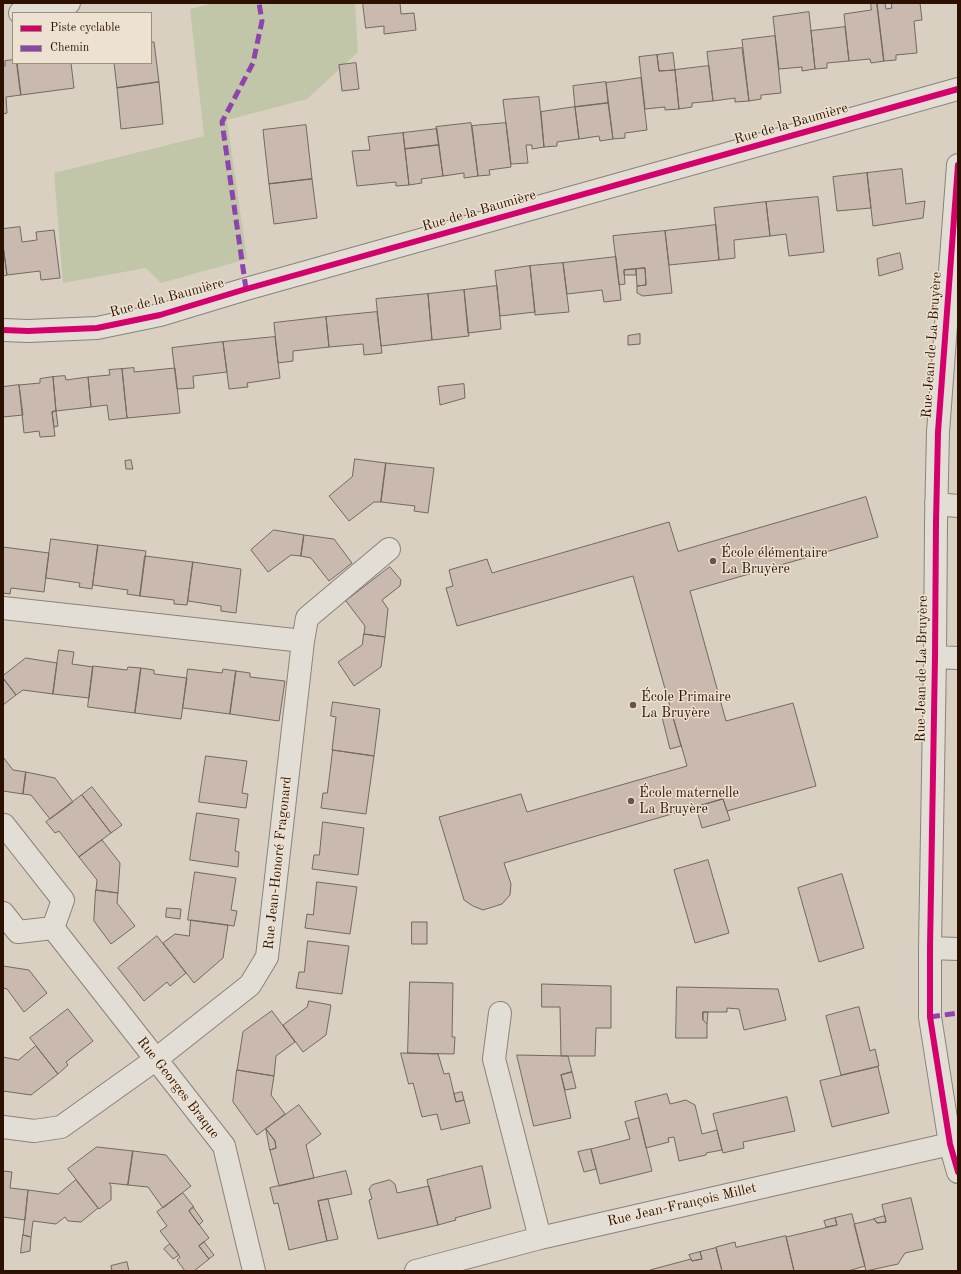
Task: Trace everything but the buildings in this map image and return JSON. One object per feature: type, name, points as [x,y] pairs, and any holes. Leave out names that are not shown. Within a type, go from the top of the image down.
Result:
[{"type":"street","points":[[28,12],[43,10],[69,3]]},
{"type":"street","name":"Rue de la Baumière","points":[[3,330],[28,331],[97,328],[160,315],[254,287],[958,89]]},
{"type":"street","name":"Rue Jean de La Bruyère","points":[[958,165],[938,432],[930,948],[930,1017],[950,1144],[958,1172]]},
{"type":"street","points":[[936,504],[958,506]]},
{"type":"street","name":"Rue Jean-Honoré Fragonard","points":[[3,1127],[34,1131],[61,1127],[155,1060],[250,986],[267,957],[303,641],[307,618],[389,549]]},
{"type":"street","points":[[3,608],[303,641]]},
{"type":"street","points":[[935,658],[958,658]]},
{"type":"street","points":[[3,825],[63,900],[53,928],[18,932],[3,913]]},
{"type":"street","name":"Rue Georges Braque","points":[[53,928],[155,1060],[224,1146],[254,1271]]},
{"type":"street","points":[[930,948],[958,949]]},
{"type":"street","points":[[500,1013],[494,1059],[540,1238]]},
{"type":"street","name":"Rue Jean-François Millet","points":[[416,1271],[540,1238],[950,1144]]},
{"type":"green space","points":[[214,3],[355,3],[358,52],[307,99],[227,120],[247,259],[161,283],[146,268],[63,283],[54,173],[204,136],[190,9]]},
{"type":"marked path","points":[[246,289],[222,122],[253,63],[262,21],[259,3]]},
{"type":"marked path","points":[[930,1017],[958,1013]]},
{"type":"cycle path","points":[[3,330],[28,331],[97,328],[160,315],[246,289],[958,89]]},
{"type":"cycle path","points":[[958,165],[938,432],[930,948],[930,1017],[950,1144],[958,1172]]},
{"type":"place","name":"École élémentaire La Bruyère","points":[[713,561]]},
{"type":"place","name":"École Primaire La Bruyère","points":[[633,705]]},
{"type":"place","name":"École maternelle La Bruyère","points":[[631,801]]}]
